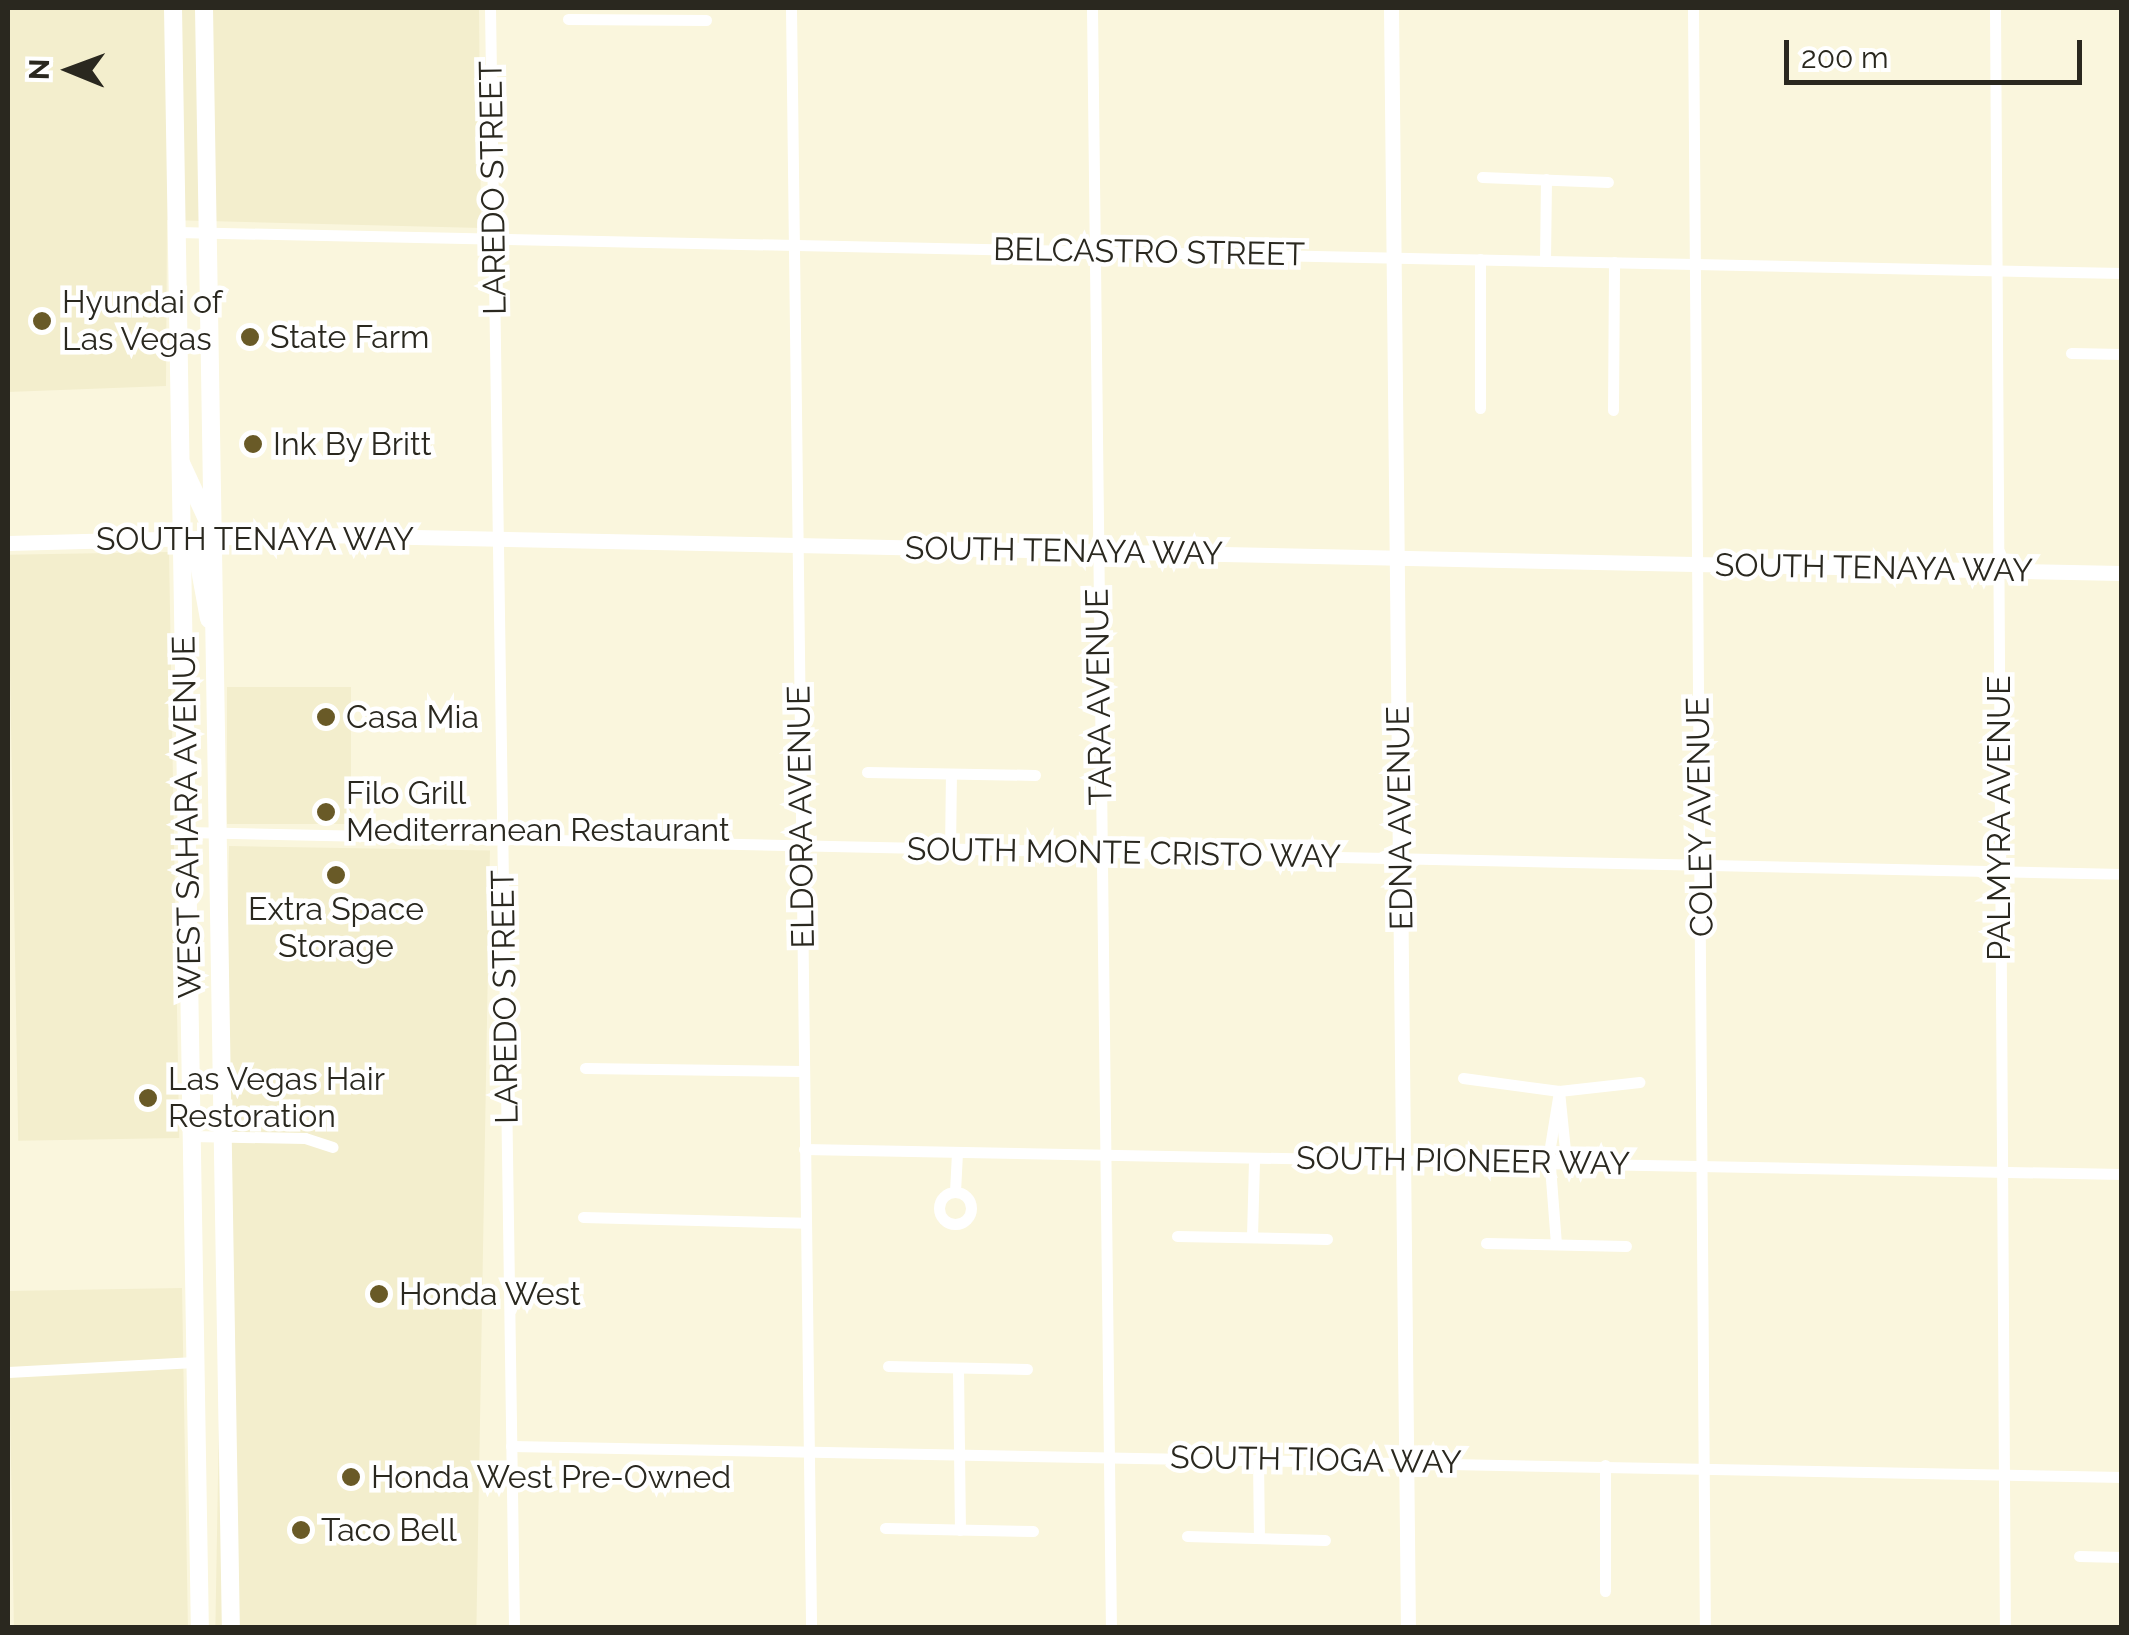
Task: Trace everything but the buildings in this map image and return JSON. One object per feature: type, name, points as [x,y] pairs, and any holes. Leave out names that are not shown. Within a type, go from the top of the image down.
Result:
[{"type":"main road","name":"WEST SAHARA AVENUE","points":[[173,8],[200,1628]]},
{"type":"main road","name":"WEST SAHARA AVENUE","points":[[204,8],[231,1628]]},
{"type":"main road","points":[[181,462],[214,534]]},
{"type":"main road","points":[[182,535],[198,559],[215,639]]},
{"type":"main road","points":[[197,1441],[228,1436]]},
{"type":"street","name":"LAREDO STREET","points":[[490,8],[514,1628]]},
{"type":"street","name":"ELDORA AVENUE","points":[[791,8],[811,1628]]},
{"type":"street","name":"TARA AVENUE","points":[[1092,8],[1110,1628]]},
{"type":"street","name":"EDNA AVENUE","points":[[1391,8],[1408,1628]]},
{"type":"street","name":"COLEY AVENUE","points":[[1693,8],[1705,1628]]},
{"type":"street","name":"PALMYRA AVENUE","points":[[1994,8],[2005,1628]]},
{"type":"street","points":[[568,19],[639,14],[706,20]]},
{"type":"street","points":[[1482,177],[1608,182]]},
{"type":"street","points":[[1545,260],[1546,180]]},
{"type":"street","name":"BELCASTRO STREET","points":[[177,232],[2122,273]]},
{"type":"street","points":[[1480,259],[1480,408]]},
{"type":"street","points":[[1613,410],[1614,262]]},
{"type":"street","points":[[2071,353],[2122,354]]},
{"type":"street","name":"SOUTH TENAYA WAY","points":[[8,543],[214,534],[2122,573]]},
{"type":"street","points":[[868,772],[1035,775]]},
{"type":"street","points":[[950,852],[951,774]]},
{"type":"street","name":"SOUTH MONTE CRISTO WAY","points":[[187,832],[950,852],[2122,874]]},
{"type":"street","points":[[585,1068],[803,1070]]},
{"type":"street","points":[[1463,1078],[1559,1091],[1639,1082]]},
{"type":"street","points":[[1556,1244],[1555,1163],[1565,1150],[1559,1091]]},
{"type":"street","points":[[192,1136],[333,1147]]},
{"type":"street","name":"SOUTH PIONEER WAY","points":[[804,1149],[2122,1174]]},
{"type":"street","points":[[955,1192],[957,1152]]},
{"type":"street","points":[[1252,1238],[1254,1158]]},
{"type":"street","points":[[584,1217],[805,1223]]},
{"type":"street","points":[[1177,1236],[1327,1239]]},
{"type":"street","points":[[1486,1242],[1626,1246]]},
{"type":"street","points":[[8,1372],[196,1362]]},
{"type":"street","points":[[888,1366],[1026,1369]]},
{"type":"street","points":[[958,1368],[960,1530]]},
{"type":"street","name":"SOUTH TIOGA WAY","points":[[511,1446],[2122,1478]]},
{"type":"street","points":[[1258,1460],[1259,1538]]},
{"type":"street","points":[[1605,1465],[1605,1590]]},
{"type":"street","points":[[885,1528],[1033,1531]]},
{"type":"street","points":[[1187,1536],[1325,1540]]},
{"type":"street","points":[[2079,1556],[2122,1557]]},
{"type":"shaded area","points":[[8,8],[479,8],[481,228],[167,220],[166,386],[8,392]]},
{"type":"shaded area","points":[[169,552],[179,1138],[18,1141],[8,555]]},
{"type":"shaded area","points":[[227,687],[351,687],[351,824],[227,824]]},
{"type":"shaded area","points":[[229,846],[490,851],[476,1628],[215,1627]]},
{"type":"shaded area","points":[[182,1288],[188,1627],[14,1628],[8,1291]]},
{"type":"place","name":"Hyundai of Las Vegas","points":[[42,321]]},
{"type":"place","name":"State Farm","points":[[250,337]]},
{"type":"place","name":"Ink By Britt","points":[[253,444]]},
{"type":"place","name":"Casa Mia","points":[[326,717]]},
{"type":"place","name":"Filo Grill Mediterranean Restaurant","points":[[326,812]]},
{"type":"place","name":"Extra Space Storage","points":[[336,875]]},
{"type":"place","name":"Las Vegas Hair Restoration","points":[[148,1098]]},
{"type":"place","name":"Honda West","points":[[379,1294]]},
{"type":"place","name":"Honda West Pre-Owned","points":[[351,1477]]},
{"type":"place","name":"Taco Bell","points":[[301,1530]]}]
